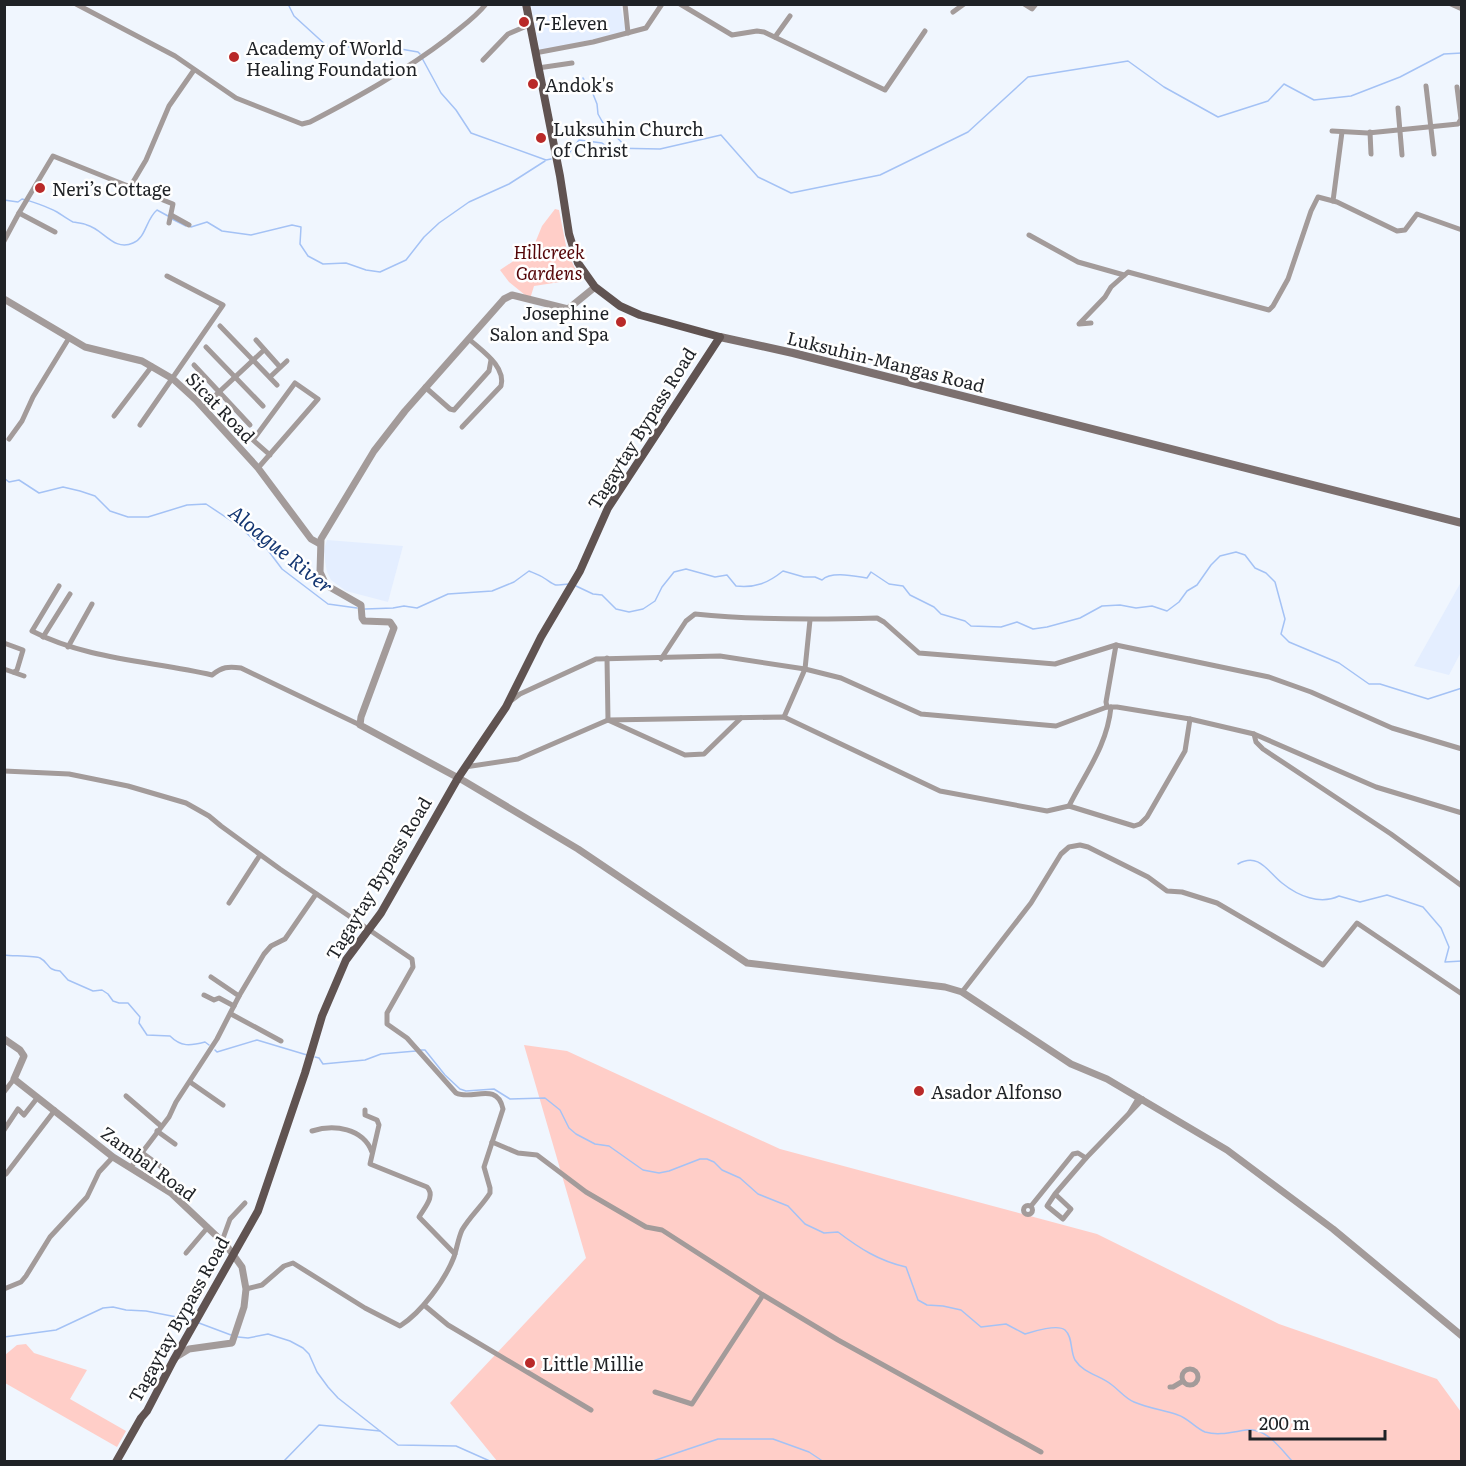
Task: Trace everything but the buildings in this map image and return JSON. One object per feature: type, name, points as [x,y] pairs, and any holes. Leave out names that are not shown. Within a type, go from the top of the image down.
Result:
[{"type":"main road","name":"Luksuhin-Mangas Road","points":[[526,4],[572,249],[578,263],[595,287],[620,306],[640,315],[720,337],[1461,523]]},
{"type":"main road","name":"Tagaytay Bypass Road","points":[[116,1461],[141,1418],[147,1412],[173,1360],[260,1207],[328,1000],[341,970],[352,951],[385,907],[458,778],[506,707],[541,637],[580,571],[608,508],[720,337]]},
{"type":"street","points":[[76,4],[175,56],[236,98],[302,124],[361,96],[425,56],[472,20],[486,4]]},
{"type":"street","points":[[625,4],[628,33]]},
{"type":"street","points":[[535,53],[646,28],[662,4]]},
{"type":"street","points":[[680,4],[732,35],[757,31],[775,37],[885,90],[925,31]]},
{"type":"street","points":[[953,12],[964,4]]},
{"type":"street","points":[[1024,4],[1032,9],[1036,4]]},
{"type":"street","points":[[1451,4],[1461,9]]},
{"type":"street","points":[[775,37],[790,16]]},
{"type":"street","points":[[483,60],[508,34],[529,25]]},
{"type":"street","points":[[538,68],[572,63]]},
{"type":"street","points":[[130,187],[146,160],[169,106],[194,70]]},
{"type":"street","points":[[1426,86],[1434,154]]},
{"type":"street","points":[[1332,131],[1370,132],[1461,122],[1457,87]]},
{"type":"street","points":[[1398,108],[1402,155]]},
{"type":"street","points":[[1333,201],[1342,132]]},
{"type":"street","points":[[1370,132],[1371,154]]},
{"type":"street","points":[[4,241],[53,156],[173,204],[169,223]]},
{"type":"street","points":[[1091,323],[1079,324],[1128,272],[1269,310],[1288,279],[1318,197],[1333,201],[1397,231],[1405,230],[1418,214],[1461,230]]},
{"type":"street","points":[[19,213],[55,232]]},
{"type":"street","points":[[171,215],[189,225]]},
{"type":"street","points":[[1029,235],[1078,262],[1124,275]]},
{"type":"street","points":[[140,425],[223,305],[167,276]]},
{"type":"street","points":[[360,725],[394,628],[390,621],[368,622],[362,618],[361,605],[326,585],[320,572],[321,539],[366,462],[425,387],[508,296],[512,295],[565,310],[574,306],[595,287]]},
{"type":"street","name":"Sicat Road","points":[[4,299],[69,338],[95,350],[122,355],[152,366],[173,379],[203,407],[258,468],[311,539],[320,544]]},
{"type":"street","points":[[220,326],[277,385]]},
{"type":"street","points":[[9,439],[22,421],[33,397],[69,338]]},
{"type":"street","points":[[462,427],[501,386],[502,375],[491,360],[469,339]]},
{"type":"street","points":[[256,340],[280,367]]},
{"type":"street","points":[[206,347],[263,406]]},
{"type":"street","points":[[203,407],[264,350]]},
{"type":"street","points":[[425,387],[454,410],[489,371],[491,360]]},
{"type":"street","points":[[270,377],[287,361]]},
{"type":"street","points":[[194,365],[250,425]]},
{"type":"street","points":[[114,416],[152,366]]},
{"type":"street","points":[[258,468],[270,455],[318,399],[295,383],[253,440],[270,455]]},
{"type":"street","points":[[59,586],[32,631],[68,646],[138,662],[178,667],[212,675],[220,668],[230,666],[241,668],[360,725],[458,778],[578,849],[747,963],[945,987],[962,992],[1071,1064],[1107,1079],[1227,1149],[1333,1229],[1461,1336]]},
{"type":"street","points":[[44,637],[70,594]]},
{"type":"street","points":[[68,646],[92,604]]},
{"type":"street","points":[[661,659],[691,615],[810,620],[877,618],[915,651],[927,654],[1055,664],[1116,645],[1269,677],[1311,692],[1392,728],[1461,749]]},
{"type":"street","points":[[784,717],[805,669],[810,620]]},
{"type":"street","points":[[4,643],[23,650],[17,670],[14,672]]},
{"type":"street","points":[[1069,806],[1103,746],[1108,732],[1109,707],[1106,702],[1116,645]]},
{"type":"street","points":[[506,707],[521,693],[588,662],[607,658],[661,659],[720,656],[805,669],[841,678],[921,714],[1056,726],[1109,707],[1123,707],[1190,719],[1254,734],[1376,787],[1461,813]]},
{"type":"street","points":[[607,658],[608,720]]},
{"type":"street","points":[[4,669],[24,676]]},
{"type":"street","points":[[465,767],[518,759],[608,720],[784,717],[940,791],[1047,811],[1069,806],[1134,826],[1147,817],[1185,751],[1190,719]]},
{"type":"street","points":[[608,720],[685,755],[700,756],[741,718]]},
{"type":"street","points":[[1254,734],[1256,742],[1263,749],[1391,834],[1461,886]]},
{"type":"street","points":[[4,771],[69,774],[128,786],[186,803],[208,816],[368,931],[391,944],[413,962],[413,967],[387,1013],[386,1021],[390,1027],[403,1034],[459,1095],[488,1093],[500,1101],[503,1109],[484,1170],[490,1193],[461,1232],[450,1266],[424,1305],[400,1326],[365,1308],[291,1262],[262,1285],[246,1289]]},
{"type":"street","points":[[962,992],[1031,903],[1060,854],[1080,845],[1148,877],[1167,891],[1182,892],[1217,903],[1323,965],[1357,923],[1461,994]]},
{"type":"street","points":[[229,903],[260,855]]},
{"type":"street","points":[[130,1167],[171,1115],[176,1102],[231,1014],[238,996],[266,951],[285,939],[316,894]]},
{"type":"street","points":[[211,977],[238,996]]},
{"type":"street","points":[[204,995],[214,1000],[219,998],[234,1006]]},
{"type":"street","points":[[231,1014],[281,1041]]},
{"type":"street","points":[[4,1039],[24,1056],[14,1078],[4,1092]]},
{"type":"street","name":"Zambal Road","points":[[14,1078],[113,1157],[171,1193],[222,1240],[243,1270],[246,1289],[245,1303],[230,1345],[185,1350],[173,1360]]},
{"type":"street","points":[[190,1082],[223,1105]]},
{"type":"street","points":[[126,1096],[175,1144]]},
{"type":"street","points":[[4,1130],[18,1109],[24,1115],[38,1097]]},
{"type":"street","points":[[1055,1194],[1070,1207],[1066,1217],[1060,1218],[1049,1209],[1047,1204],[1055,1194],[1086,1158],[1129,1114],[1132,1106],[1141,1098]]},
{"type":"street","points":[[6,1174],[55,1110]]},
{"type":"street","points":[[365,1110],[365,1115],[379,1123],[369,1162],[371,1165],[427,1187],[431,1191],[431,1196],[419,1217],[455,1254]]},
{"type":"street","points":[[312,1131],[326,1126],[348,1130],[368,1142],[372,1152]]},
{"type":"street","points":[[492,1142],[518,1153],[537,1155],[586,1192],[646,1227],[659,1229],[668,1234],[763,1295],[848,1345],[1041,1452]]},
{"type":"street","points":[[141,1152],[166,1171]]},
{"type":"street","points":[[1031,1206],[1073,1154],[1078,1153],[1086,1158]]},
{"type":"street","points":[[4,1289],[21,1282],[50,1237],[90,1193],[99,1172],[113,1157]]},
{"type":"street","points":[[1041,1193],[1050,1200]]},
{"type":"street","points":[[222,1240],[230,1219],[245,1203]]},
{"type":"street","points":[[186,1253],[208,1227]]},
{"type":"street","points":[[655,1392],[692,1404],[763,1295]]},
{"type":"street","points":[[424,1305],[448,1325],[591,1410]]},
{"type":"street","points":[[1170,1387],[1183,1381]]},
{"type":"shaded area","points":[[531,5],[620,5],[626,32],[540,51]]},
{"type":"shaded area","points":[[327,540],[403,546],[388,602],[346,591],[331,580],[325,561],[324,549]]},
{"type":"shaded area","points":[[1461,582],[1461,652],[1449,675],[1414,666]]},
{"type":"green space","name":"Hillcreek Gardens","points":[[555,209],[559,210],[567,251],[577,273],[560,282],[534,286],[530,299],[509,282],[500,270],[533,248],[542,226]]},
{"type":"green space","points":[[524,1045],[567,1051],[780,1149],[1097,1234],[1279,1324],[1437,1379],[1461,1412],[1461,1461],[497,1461],[450,1403],[586,1258]]},
{"type":"green space","points":[[26,1344],[34,1353],[87,1370],[70,1399],[126,1431],[117,1447],[5,1383],[5,1355],[17,1345]]},
{"type":"waterway","points":[[288,4],[294,16],[328,47],[389,47],[420,54]]},
{"type":"waterway","points":[[559,156],[569,153],[579,140],[602,143],[609,148],[660,149],[721,135],[758,177],[791,193],[880,175],[968,132],[1028,77],[1128,61],[1164,87],[1218,117],[1268,101],[1284,84],[1314,100],[1351,96],[1400,77],[1444,54],[1462,53]]},
{"type":"waterway","points":[[422,58],[441,93],[471,133],[546,160],[551,159]]},
{"type":"waterway","points":[[583,78],[593,94],[603,123],[628,149]]},
{"type":"waterway","points":[[191,227],[207,222],[222,231],[251,235],[292,225],[301,227],[300,244],[308,256],[323,264],[346,263],[380,272],[406,260],[424,237],[439,223],[469,202],[509,184],[545,161]]},
{"type":"waterway","points":[[4,200],[18,202],[22,199],[44,206],[73,222],[93,227],[120,245],[137,241],[157,210],[168,216]]},
{"type":"waterway","points":[[172,219],[186,226]]},
{"type":"waterway","name":"Aloague River","points":[[4,478],[9,482],[19,480],[39,493],[63,487],[80,491],[95,496],[110,511],[128,517],[148,517],[187,505],[206,504],[239,526],[267,549],[282,569],[328,604],[357,608]]},
{"type":"waterway","name":"Aloague River","points":[[576,586],[593,594],[602,595],[616,609],[629,612],[643,609],[655,601],[662,587],[674,572],[686,569],[715,577],[727,575],[736,586],[761,584],[783,571],[822,580],[837,575],[867,578],[871,572],[889,584],[903,586],[910,595],[934,607],[941,614],[965,621],[971,626],[1001,627],[1017,622],[1033,629],[1080,618],[1102,606],[1120,605],[1136,608],[1152,606],[1167,611],[1179,602],[1187,591],[1197,585],[1220,556],[1236,552],[1245,555],[1255,568],[1266,573],[1275,582],[1285,619],[1281,634],[1289,642],[1339,663],[1369,684],[1380,684],[1428,699],[1462,688]]},
{"type":"waterway","name":"Aloague River","points":[[365,609],[404,606],[417,608],[448,594],[492,591],[514,582],[529,571],[555,585],[568,584]]},
{"type":"waterway","points":[[1238,864],[1252,860],[1257,862],[1288,888],[1309,898],[1324,900],[1339,896],[1360,902],[1387,895],[1423,907],[1441,928],[1449,947],[1445,962],[1462,961]]},
{"type":"waterway","points":[[4,955],[40,958],[50,968],[60,971],[68,980],[93,991],[102,990],[113,1001],[128,1003],[140,1017],[139,1023],[147,1035],[170,1036],[186,1045],[205,1042],[209,1045]]},
{"type":"waterway","points":[[215,1050],[217,1052],[257,1040],[307,1055]]},
{"type":"waterway","points":[[421,1050],[425,1050],[445,1075],[460,1089],[466,1091],[494,1089],[510,1099],[545,1098],[560,1110],[569,1128],[576,1134],[595,1144],[609,1146],[643,1170],[659,1173],[700,1159],[714,1162],[722,1170],[740,1178],[758,1194],[788,1206],[805,1224],[824,1233],[838,1232],[870,1253],[906,1267],[918,1300],[927,1305],[961,1310],[981,1327],[1006,1324],[1025,1334],[1062,1328],[1068,1333],[1073,1356],[1079,1365],[1131,1400],[1182,1416],[1205,1432],[1220,1434],[1246,1430],[1260,1432],[1272,1440],[1293,1462]]},
{"type":"waterway","points":[[315,1057],[319,1058],[323,1064],[365,1060],[381,1054],[416,1051]]},
{"type":"waterway","points":[[4,1337],[56,1330],[103,1308],[113,1307],[192,1320]]},
{"type":"waterway","points":[[199,1323],[231,1335]]},
{"type":"waterway","points":[[238,1337],[248,1338],[268,1334],[303,1348],[309,1354],[317,1372],[338,1398],[380,1431]]},
{"type":"waterway","points":[[283,1462],[319,1425],[380,1431],[398,1445],[456,1446],[492,1462]]},
{"type":"waterway","points":[[650,1462],[718,1439],[773,1439],[809,1452],[824,1462]]},
{"type":"place","name":"7-Eleven","points":[[524,22]]},
{"type":"place","name":"Academy of World Healing Foundation","points":[[234,57]]},
{"type":"place","name":"Andok's","points":[[533,84]]},
{"type":"place","name":"Luksuhin Church of Christ","points":[[541,138]]},
{"type":"place","name":"Neri’s Cottage","points":[[40,188]]},
{"type":"place","name":"Josephine Salon and Spa","points":[[621,322]]},
{"type":"place","name":"Asador Alfonso","points":[[919,1091]]},
{"type":"place","name":"Little Millie","points":[[530,1363]]}]
